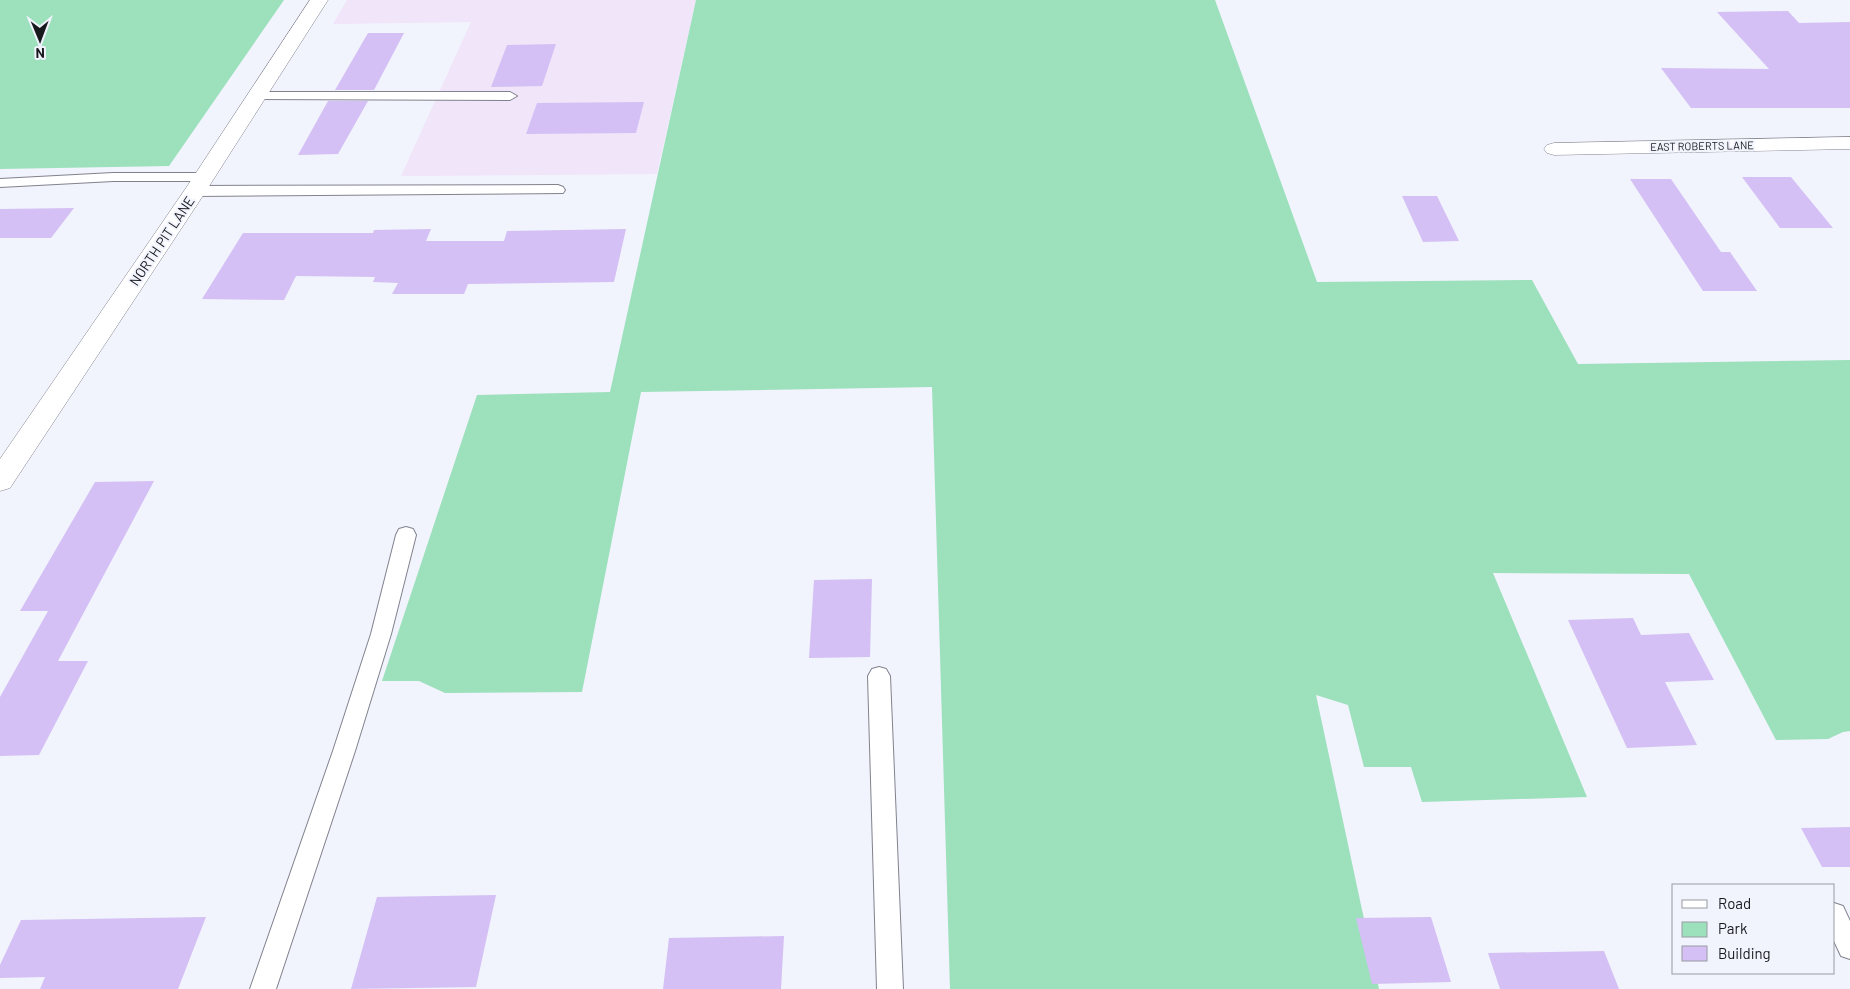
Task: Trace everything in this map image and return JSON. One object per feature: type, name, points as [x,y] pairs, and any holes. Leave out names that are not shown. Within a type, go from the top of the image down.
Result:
[{"type":"street","name":"NORTH PIT LANE","points":[[0,480],[200,184],[319,0]]},
{"type":"street","name":"EAST ROBERTS LANE","points":[[1554,149],[1850,143]]},
{"type":"lane","points":[[257,96],[510,96]]},
{"type":"lane","points":[[0,183],[113,177],[200,184],[558,190]]},
{"type":"lane","points":[[263,989],[347,742],[381,634],[406,535]]},
{"type":"lane","points":[[879,676],[890,989]]},
{"type":"lane","points":[[1835,917],[1850,947]]},
{"type":"shaded area","points":[[347,0],[696,0],[657,174],[401,176],[471,22],[333,24]]},
{"type":"green space","points":[[0,0],[284,0],[169,166],[0,169]]},
{"type":"green space","points":[[696,0],[1215,0],[1317,282],[1532,280],[1578,364],[1850,360],[1850,731],[1828,739],[1776,740],[1689,574],[1493,573],[1587,797],[1422,802],[1411,767],[1364,767],[1348,705],[1316,695],[1379,989],[950,989],[932,387],[641,392],[582,692],[445,693],[419,681],[382,681],[477,395],[610,392]]},
{"type":"building","points":[[1788,11],[1799,23],[1850,22],[1850,108],[1691,108],[1661,68],[1769,69],[1717,12]]},
{"type":"building","points":[[368,33],[404,33],[374,90],[335,90]]},
{"type":"building","points":[[556,44],[542,86],[491,87],[507,45]]},
{"type":"building","points":[[328,101],[368,101],[338,154],[298,155]]},
{"type":"building","points":[[644,102],[636,133],[526,134],[537,103]]},
{"type":"building","points":[[1742,177],[1791,177],[1833,228],[1780,228]]},
{"type":"building","points":[[1630,179],[1671,179],[1721,252],[1730,252],[1757,291],[1703,291]]},
{"type":"building","points":[[1402,196],[1437,196],[1459,241],[1423,242]]},
{"type":"building","points":[[74,208],[51,238],[0,238],[0,209]]},
{"type":"building","points":[[431,229],[426,241],[504,241],[507,231],[626,229],[614,282],[468,284],[464,294],[392,294],[398,283],[373,282],[375,277],[296,276],[284,300],[202,299],[243,233],[373,233],[374,230]]},
{"type":"building","points":[[154,481],[58,661],[88,661],[39,755],[0,756],[0,697],[48,611],[20,611],[95,482]]},
{"type":"building","points":[[872,579],[870,657],[809,658],[814,580]]},
{"type":"building","points":[[1633,618],[1641,635],[1689,633],[1714,680],[1665,682],[1697,745],[1627,748],[1568,620]]},
{"type":"building","points":[[1850,827],[1850,867],[1822,867],[1801,828]]},
{"type":"building","points":[[496,895],[476,987],[351,989],[377,897]]},
{"type":"building","points":[[206,917],[178,989],[40,989],[45,977],[0,978],[0,965],[21,920]]},
{"type":"building","points":[[1431,917],[1451,982],[1372,984],[1356,918]]},
{"type":"building","points":[[784,936],[781,989],[663,989],[669,938]]},
{"type":"building","points":[[1604,951],[1619,989],[1500,989],[1488,953]]}]
